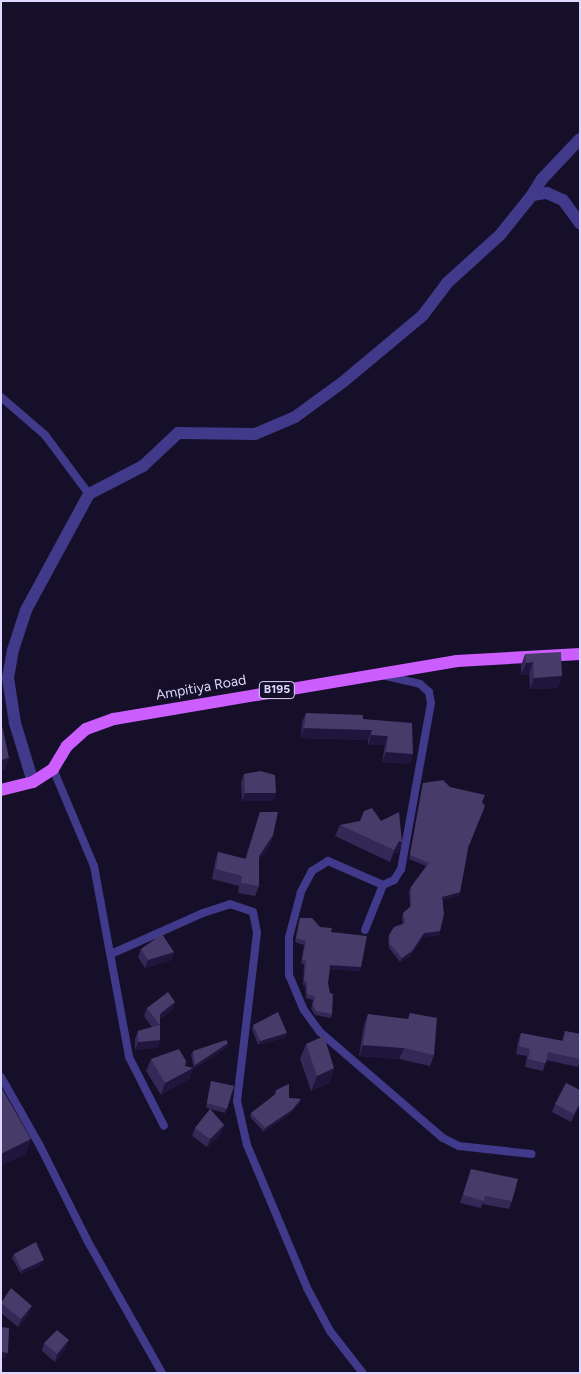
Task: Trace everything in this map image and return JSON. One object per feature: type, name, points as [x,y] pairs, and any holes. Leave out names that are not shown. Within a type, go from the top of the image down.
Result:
[{"type":"main road","name":"Ampitiya Road","points":[[1,790],[33,782],[53,769],[67,746],[86,729],[114,719],[374,673],[457,661],[580,654]]},
{"type":"street","points":[[33,782],[15,723],[8,678],[13,650],[26,610],[88,494],[143,466],[178,433],[255,434],[295,417],[343,382],[423,315],[447,283],[500,235],[532,195],[542,178],[580,139]]},
{"type":"street","points":[[532,195],[547,193],[563,200],[580,223]]},
{"type":"lane","points":[[1,397],[45,435],[88,494]]},
{"type":"lane","points":[[365,930],[383,885],[394,880],[401,870],[431,703],[428,692],[420,684],[374,673]]},
{"type":"lane","points":[[53,769],[94,866],[129,1057],[164,1126]]},
{"type":"lane","points":[[383,885],[328,861],[312,872],[301,892],[289,937],[289,975],[304,1010],[320,1032],[443,1138],[459,1146],[532,1154]]},
{"type":"lane","points":[[111,954],[230,904],[253,912],[257,933],[237,1101],[246,1146],[307,1288],[330,1331],[362,1372]]},
{"type":"lane","points":[[1,1077],[40,1146],[86,1240],[162,1373]]},
{"type":"building","points":[[561,652],[562,676],[534,678],[533,662],[526,663],[525,654]]},
{"type":"building","points":[[306,713],[363,715],[363,719],[412,723],[413,754],[386,752],[388,736],[371,735],[372,730],[304,728]]},
{"type":"building","points":[[1,721],[9,758],[1,760]]},
{"type":"building","points":[[260,771],[275,775],[276,793],[245,793],[244,774]]},
{"type":"building","points":[[443,780],[450,787],[485,795],[482,802],[485,806],[468,848],[460,892],[442,897],[444,914],[440,931],[424,933],[412,951],[402,958],[390,944],[389,935],[394,927],[405,923],[403,913],[411,906],[411,887],[429,863],[410,855],[423,783]]},
{"type":"building","points":[[372,808],[381,821],[399,812],[402,842],[399,841],[394,850],[340,825],[360,821],[364,811]]},
{"type":"building","points":[[260,812],[278,812],[273,835],[259,856],[259,886],[241,883],[242,876],[216,869],[218,852],[246,859]]},
{"type":"building","points":[[300,918],[312,918],[320,927],[332,928],[331,932],[367,936],[361,967],[330,965],[328,983],[330,993],[333,994],[332,1014],[316,1011],[313,1005],[315,996],[307,994],[307,982],[304,981],[306,960],[302,960],[306,941],[296,938]]},
{"type":"building","points":[[162,934],[174,952],[148,960],[141,949]]},
{"type":"building","points":[[168,992],[175,1002],[160,1014],[160,1025],[147,1008]]},
{"type":"building","points":[[278,1012],[287,1033],[260,1041],[253,1025]]},
{"type":"building","points":[[410,1013],[437,1018],[434,1055],[404,1048],[363,1045],[368,1014],[408,1019]]},
{"type":"building","points":[[160,1025],[160,1040],[138,1042],[138,1031]]},
{"type":"building","points":[[565,1031],[580,1034],[580,1059],[548,1052],[546,1063],[528,1059],[530,1049],[519,1046],[521,1033],[563,1041]]},
{"type":"building","points":[[324,1036],[334,1068],[317,1076],[306,1044]]},
{"type":"building","points":[[226,1040],[228,1043],[195,1065],[193,1051]]},
{"type":"building","points":[[179,1049],[186,1061],[185,1066],[193,1068],[165,1083],[151,1059]]},
{"type":"building","points":[[211,1081],[234,1086],[227,1109],[207,1103]]},
{"type":"building","points":[[566,1083],[580,1090],[580,1103],[574,1114],[555,1104]]},
{"type":"building","points":[[289,1084],[289,1098],[301,1099],[292,1110],[265,1128],[251,1113],[276,1094],[276,1090]]},
{"type":"building","points":[[1,1087],[31,1139],[1,1154]]},
{"type":"building","points":[[210,1109],[224,1125],[210,1139],[195,1128]]},
{"type":"building","points":[[471,1169],[518,1179],[512,1201],[485,1196],[484,1201],[463,1195]]},
{"type":"building","points":[[36,1242],[44,1260],[22,1270],[14,1254]]},
{"type":"building","points":[[11,1288],[32,1306],[21,1319],[1,1303]]},
{"type":"building","points":[[1,1327],[9,1328],[8,1353],[1,1352]]},
{"type":"building","points":[[57,1330],[69,1340],[57,1354],[44,1343]]}]
